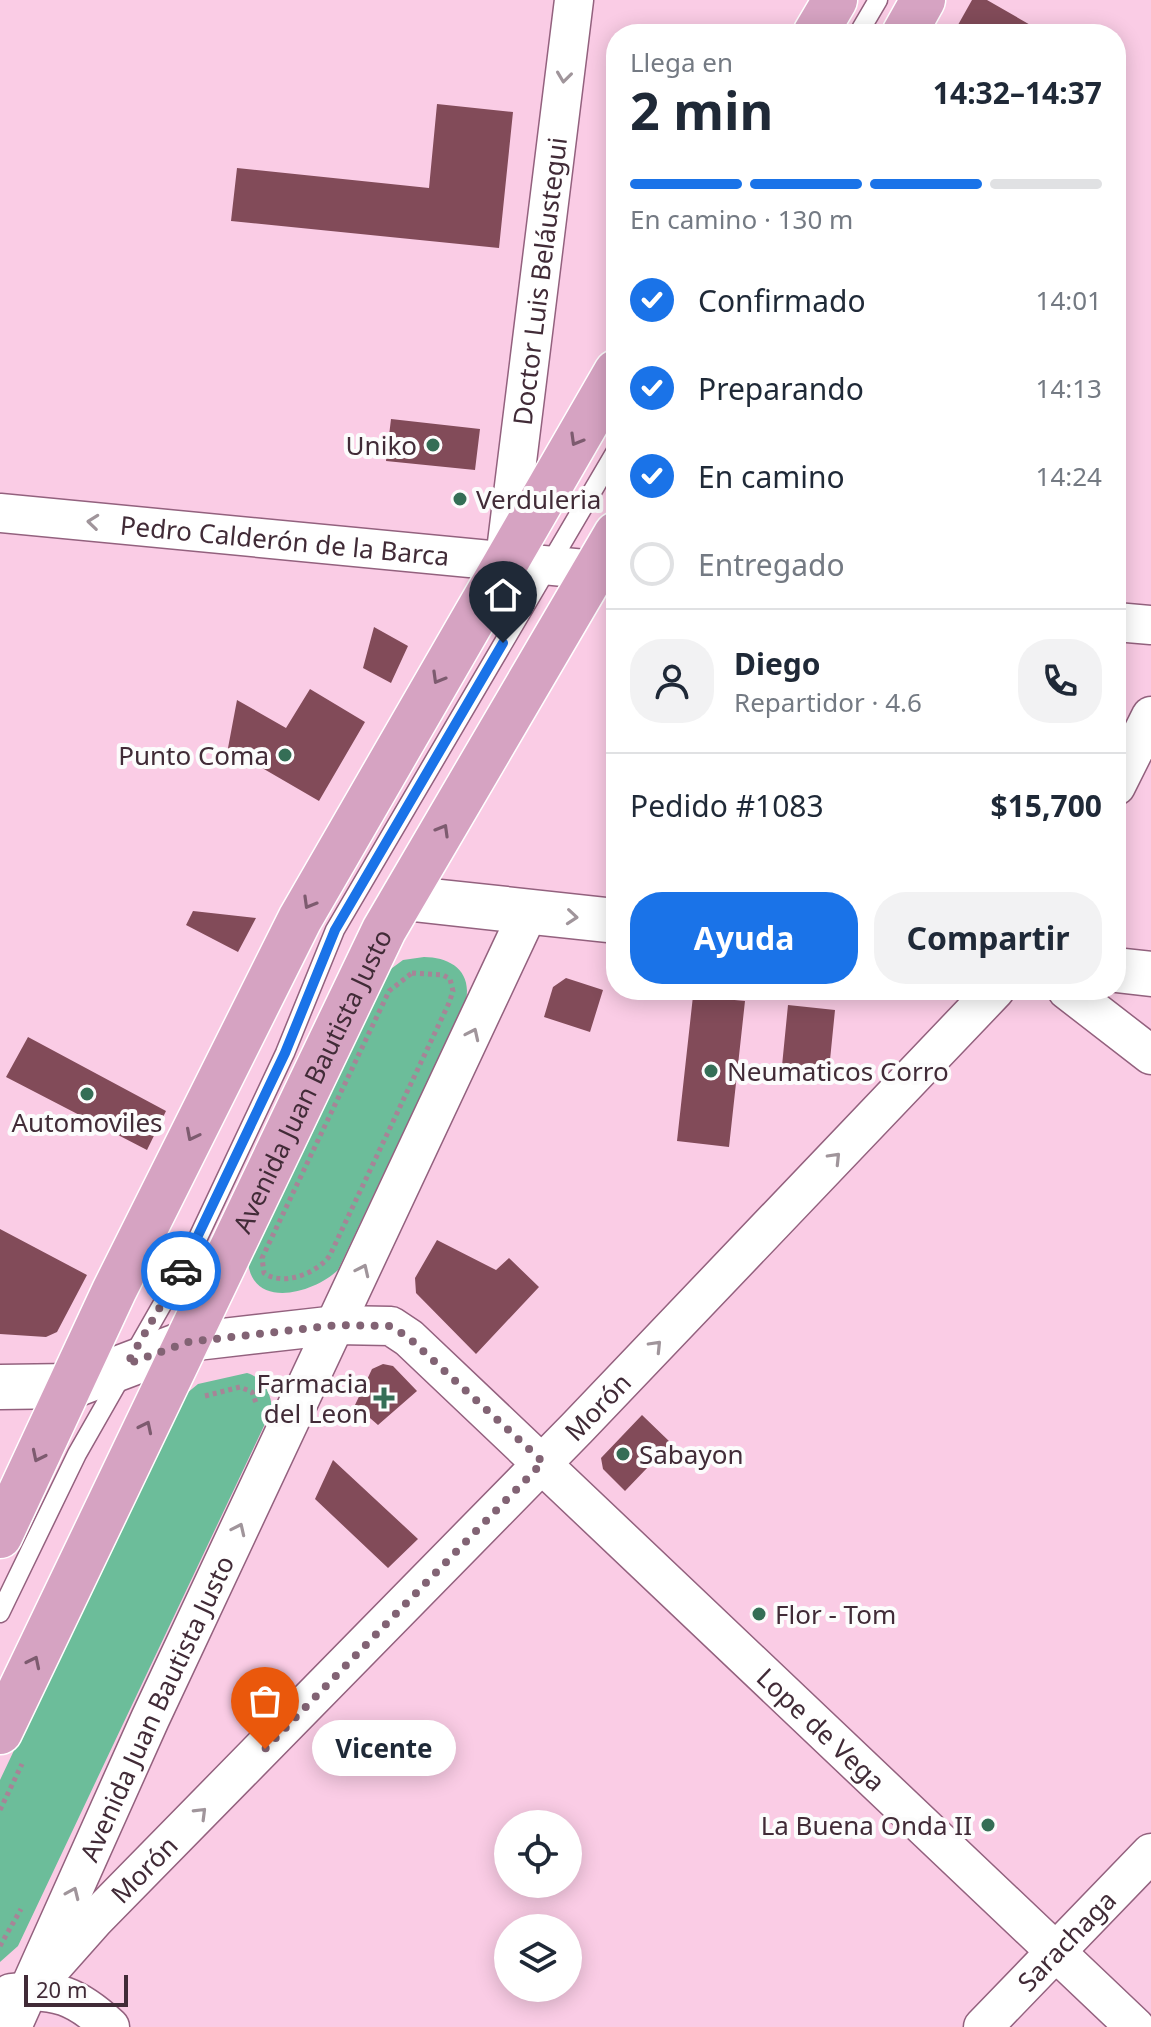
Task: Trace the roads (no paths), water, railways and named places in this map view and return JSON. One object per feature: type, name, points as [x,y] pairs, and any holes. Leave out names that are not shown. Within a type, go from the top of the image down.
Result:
[{"type":"main road","points":[[821,24],[835,0]]},
{"type":"main road","points":[[910,24],[923,0]]},
{"type":"main road","points":[[6,1512],[72,1386],[114,1291],[300,919],[606,389]]},
{"type":"main road","name":"Avenida Juan Bautista Justo","points":[[13,1743],[188,1342],[361,978],[404,898],[606,563]]},
{"type":"street","name":"Doctor Luis Beláustegui","points":[[505,561],[574,0]]},
{"type":"street","name":"Pedro Calderón de la Barca","points":[[0,513],[549,566],[606,558]]},
{"type":"street","points":[[1126,623],[1151,625]]},
{"type":"street","points":[[1126,766],[1151,716]]},
{"type":"street","points":[[404,898],[606,920]]},
{"type":"street","name":"Avenida Juan Bautista Justo","points":[[12,2027],[15,1993],[150,1719],[528,913]]},
{"type":"street","points":[[1126,971],[1151,974]]},
{"type":"street","name":"Morón","points":[[15,1993],[95,1919],[543,1462],[985,1000]]},
{"type":"street","points":[[1080,1000],[1151,1055]]},
{"type":"street","name":"Lope de Vega","points":[[188,1342],[337,1325],[391,1326],[409,1338],[1135,2027]]},
{"type":"street","points":[[0,1387],[72,1386],[188,1342]]},
{"type":"street","name":"Sarachaga","points":[[983,2027],[1151,1853]]},
{"type":"street","points":[[15,1993],[80,2000],[110,2027]]},
{"type":"lane","points":[[864,24],[878,0]]},
{"type":"lane","points":[[0,1613],[77,1454],[187,1261],[285,1053],[335,930],[606,468]]},
{"type":"place","name":"Uniko","points":[[433,445]]},
{"type":"place","name":"Verduleria","points":[[460,499]]},
{"type":"place","name":"Punto Coma","points":[[285,755]]},
{"type":"place","name":"Neumaticos Corro","points":[[711,1071]]},
{"type":"place","name":"Automoviles","points":[[87,1094]]},
{"type":"place","name":"Farmacia del Leon","points":[[384,1398]]},
{"type":"place","name":"Sabayon","points":[[623,1454]]},
{"type":"place","name":"Flor - Tom","points":[[759,1614]]},
{"type":"place","name":"Vicente","points":[[265,1749]]},
{"type":"place","name":"La Buena Onda II","points":[[988,1825]]}]
